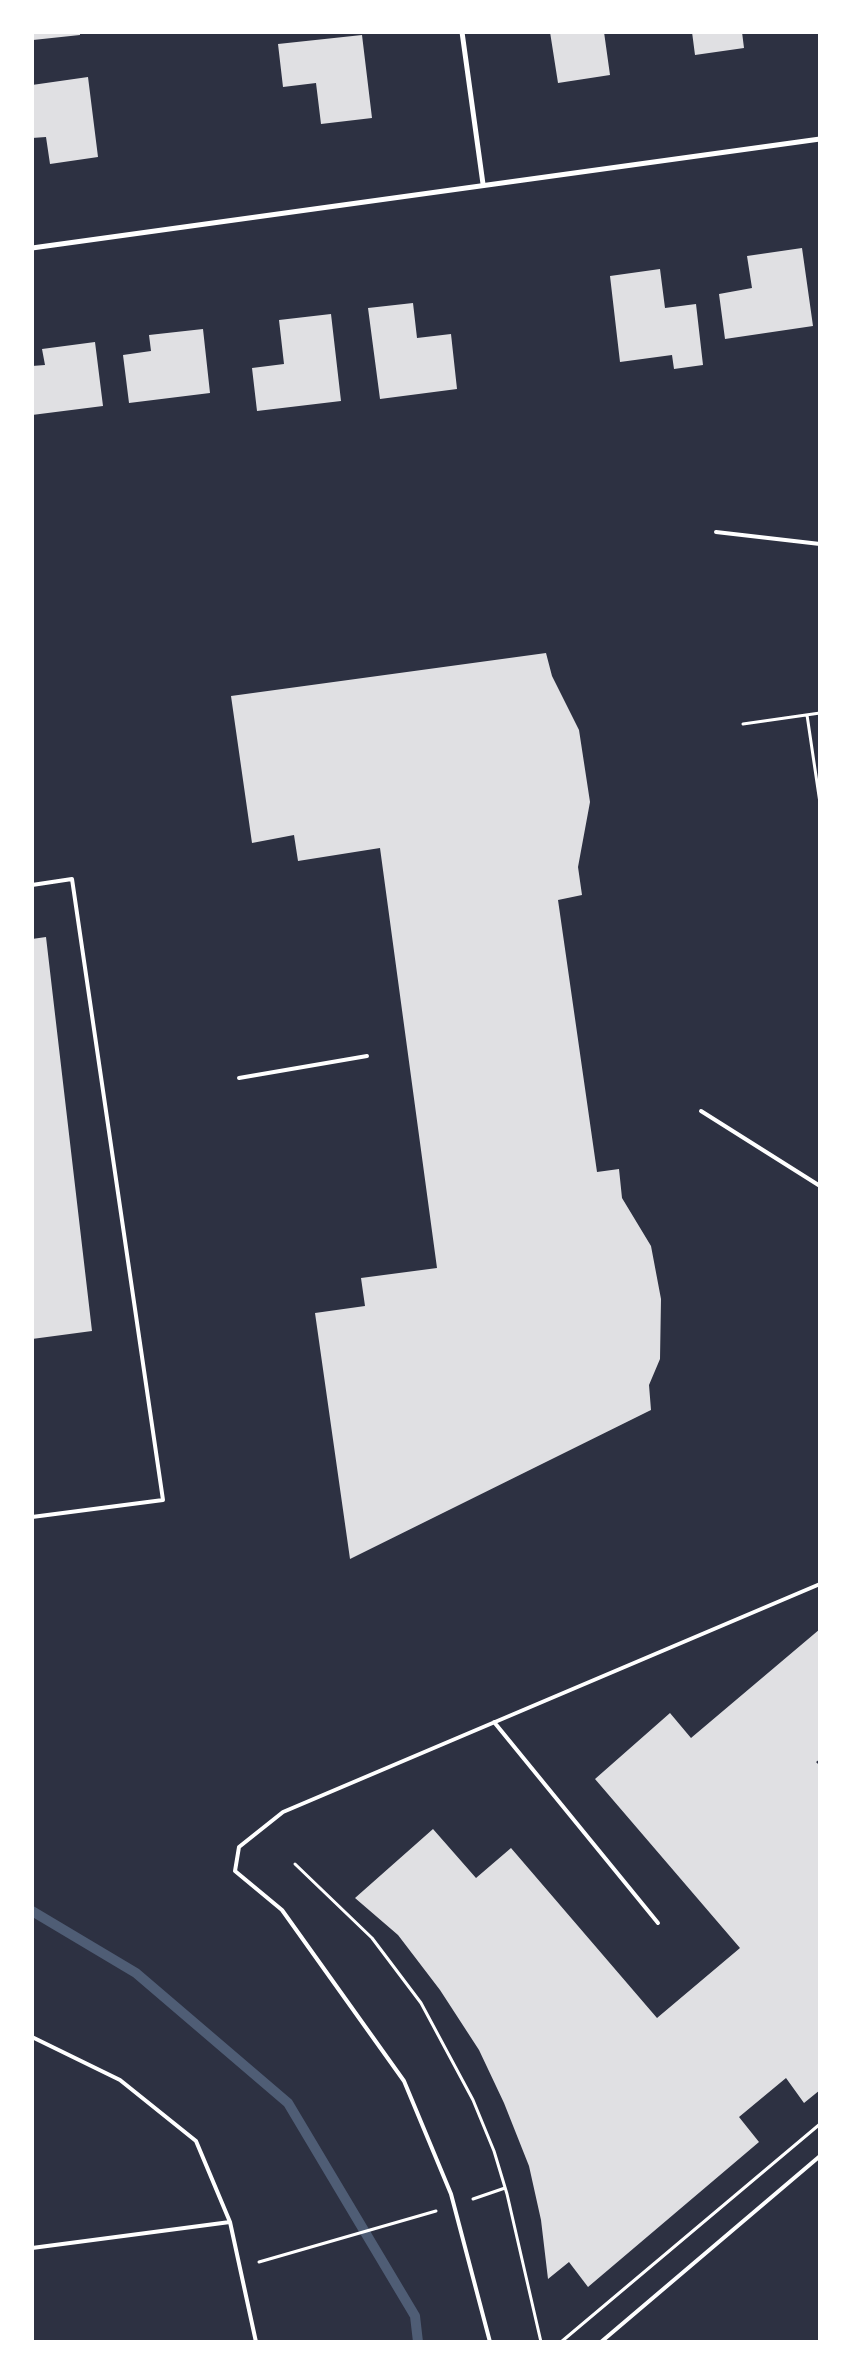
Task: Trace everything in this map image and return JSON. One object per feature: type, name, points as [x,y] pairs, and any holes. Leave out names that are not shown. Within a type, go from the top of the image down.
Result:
[{"type":"street","points":[[462,32],[483,184]]},
{"type":"street","points":[[32,248],[483,184],[820,139]]},
{"type":"lane","points":[[716,532],[820,544]]},
{"type":"lane","points":[[32,884],[72,878],[163,1500],[32,1516]]},
{"type":"lane","points":[[239,1078],[367,1056]]},
{"type":"lane","points":[[701,1111],[820,1186]]},
{"type":"lane","points":[[490,2342],[451,2194],[404,2080],[282,1910],[235,1871],[240,1847],[283,1812],[820,1584]]},
{"type":"lane","points":[[494,1722],[658,1923]]},
{"type":"lane","points":[[32,2037],[120,2080],[196,2141],[230,2222],[256,2342]]},
{"type":"lane","points":[[601,2342],[820,2156]]},
{"type":"lane","points":[[32,2248],[230,2222]]},
{"type":"path","points":[[744,724],[820,713]]},
{"type":"path","points":[[807,715],[820,803]]},
{"type":"path","points":[[295,1864],[372,1938],[421,2004],[474,2100],[494,2151],[507,2194],[542,2342]]},
{"type":"path","points":[[561,2342],[820,2124]]},
{"type":"path","points":[[240,2267],[412,2219]]},
{"type":"building","points":[[32,32],[80,32],[80,35],[33,40]]},
{"type":"building","points":[[550,32],[604,32],[610,75],[558,83]]},
{"type":"building","points":[[692,32],[742,32],[744,48],[695,55]]},
{"type":"building","points":[[362,35],[372,118],[321,124],[316,83],[283,87],[278,44]]},
{"type":"building","points":[[88,77],[98,157],[50,164],[46,137],[32,138],[32,85]]},
{"type":"building","points":[[802,248],[813,326],[725,339],[719,294],[752,288],[747,256]]},
{"type":"building","points":[[660,269],[665,308],[696,304],[703,365],[674,369],[672,355],[620,362],[610,276]]},
{"type":"building","points":[[413,303],[417,338],[451,334],[457,389],[380,399],[368,308]]},
{"type":"building","points":[[331,314],[341,401],[257,411],[252,368],[284,364],[279,320]]},
{"type":"building","points":[[203,329],[210,393],[129,403],[123,355],[151,351],[149,335]]},
{"type":"building","points":[[95,342],[103,406],[32,415],[32,366],[45,365],[42,349]]},
{"type":"building","points":[[546,653],[552,676],[579,730],[590,802],[578,867],[582,895],[558,900],[597,1172],[619,1169],[622,1198],[651,1246],[661,1299],[660,1359],[649,1385],[651,1410],[350,1559],[315,1313],[365,1306],[361,1278],[437,1268],[380,848],[298,861],[294,835],[252,843],[231,696]]},
{"type":"building","points":[[46,937],[92,1331],[32,1339],[32,939]]},
{"type":"building","points":[[820,1629],[820,1759],[816,1762],[820,1766],[820,2090],[804,2103],[786,2078],[739,2117],[759,2142],[588,2287],[569,2262],[548,2279],[541,2220],[529,2166],[504,2103],[479,2050],[440,1990],[398,1935],[355,1898],[433,1829],[476,1878],[511,1848],[657,2018],[740,1948],[595,1779],[670,1713],[691,1738]]},
{"type":"waterway","points":[[32,1911],[136,1973],[288,2103],[415,2316],[418,2342]]}]
